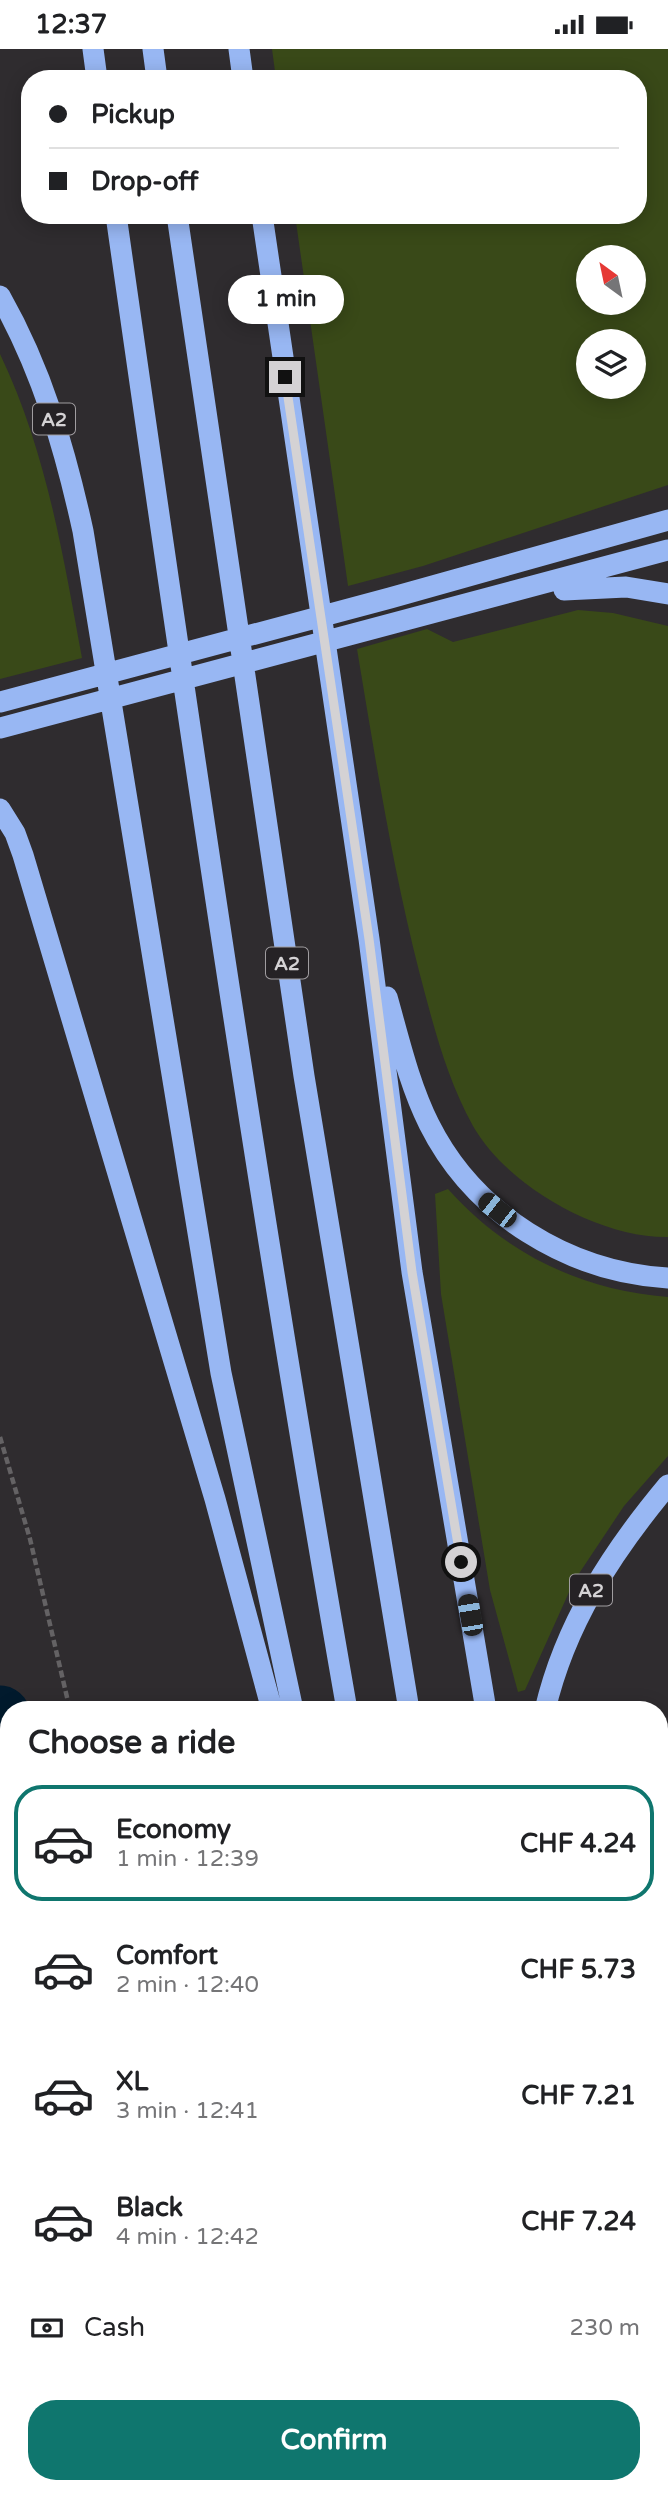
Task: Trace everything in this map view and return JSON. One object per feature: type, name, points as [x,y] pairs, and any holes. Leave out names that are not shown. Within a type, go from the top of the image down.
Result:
[{"type":"highway","points":[[93,49],[96,70]]},
{"type":"highway","points":[[153,49],[156,70]]},
{"type":"highway","points":[[239,49],[242,70]]},
{"type":"highway","points":[[117,224],[190,735],[251,1135],[345,1701]]},
{"type":"highway","name":"A2","points":[[178,224],[302,1063],[408,1701]]},
{"type":"highway","points":[[263,224],[369,939],[412,1272],[484,1701]]},
{"type":"highway","name":"A2","points":[[0,296],[26,345],[51,409],[65,450],[83,531],[221,1373],[291,1701]]},
{"type":"highway","points":[[0,702],[390,598],[668,520]]},
{"type":"highway","points":[[0,728],[499,597],[668,549]]},
{"type":"highway","points":[[499,597],[593,586],[668,594]]},
{"type":"highway","points":[[0,809],[15,833],[31,882],[215,1499],[270,1701]]},
{"type":"highway","points":[[369,939],[416,1094],[429,1125],[463,1175],[484,1199],[536,1239],[561,1252],[618,1272],[668,1278]]},
{"type":"highway","name":"A2","points":[[548,1701],[562,1653],[592,1590],[628,1534],[668,1485]]},
{"type":"path","points":[[0,1437],[30,1539],[67,1701]]},
{"type":"green space","points":[[272,49],[668,49],[668,485],[423,566],[348,586],[296,224],[647,224],[647,70],[275,70]]},
{"type":"green space","points":[[0,354],[30,427],[41,465],[60,541],[82,658],[0,679]]},
{"type":"green space","points":[[578,610],[613,613],[668,626],[668,1237],[613,1229],[557,1204],[508,1169],[488,1148],[473,1126],[448,1069],[435,1030],[409,931],[377,770],[357,649],[427,629],[453,642]]},
{"type":"green space","points":[[448,1189],[495,1232],[547,1265],[605,1286],[668,1297],[668,1456],[624,1506],[574,1581],[525,1690],[518,1692],[490,1590],[441,1294],[435,1194]]},
{"type":"route","points":[[285,377],[369,939],[412,1272],[461,1562]]}]
